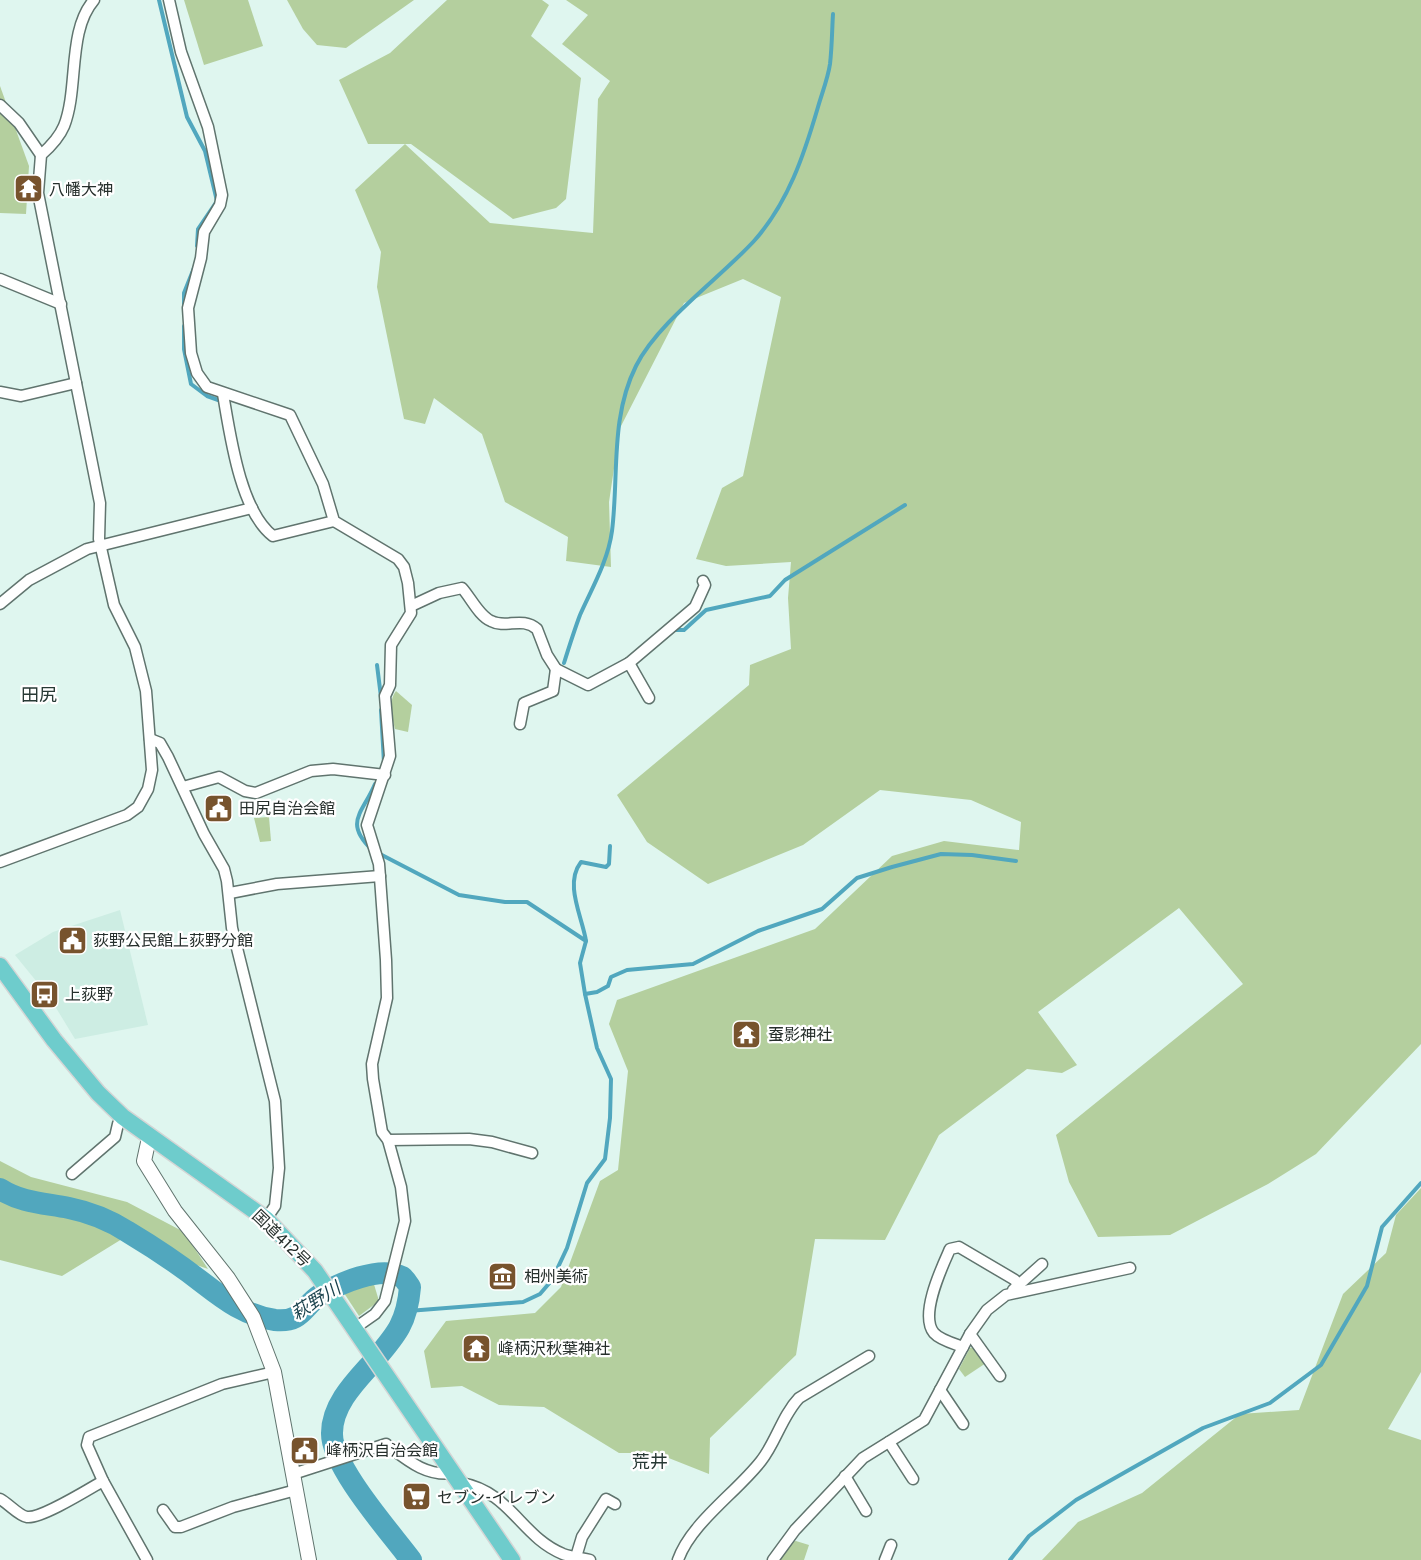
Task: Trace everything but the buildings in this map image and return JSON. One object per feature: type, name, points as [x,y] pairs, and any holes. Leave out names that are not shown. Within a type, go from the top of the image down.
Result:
[{"type":"highway","name":"国道412号","points":[[0,966],[54,1040],[98,1093],[149,1138],[266,1219],[315,1270],[512,1560]]},
{"type":"street","points":[[41,155],[64,127],[74,78],[79,28],[94,0]]},
{"type":"street","points":[[169,0],[181,52],[208,127],[222,195],[220,205],[204,232],[201,258],[188,308],[191,353],[197,373],[207,387],[224,395],[290,415],[324,484],[333,521],[398,559],[406,575],[411,606],[411,613],[403,630],[391,645],[390,685],[385,696],[390,756],[367,825],[380,876],[387,998],[372,1064],[382,1132],[388,1140],[400,1187],[405,1221],[384,1301],[359,1335]]},
{"type":"street","points":[[0,105],[20,123],[41,155],[38,193],[100,503],[100,546],[114,605],[141,665],[150,739],[150,781],[145,796],[133,812],[104,825],[0,862]]},
{"type":"street","points":[[0,279],[61,304]]},
{"type":"street","points":[[0,392],[21,396],[76,383]]},
{"type":"street","points":[[224,395],[232,443],[252,508],[267,531],[273,536],[333,521]]},
{"type":"street","points":[[0,603],[29,580],[87,549],[252,508]]},
{"type":"street","points":[[411,606],[438,593],[462,588],[486,619],[494,623],[523,621],[537,628],[547,655],[556,669],[588,685],[629,663],[695,607],[706,584]]},
{"type":"street","points":[[629,663],[649,698]]},
{"type":"street","points":[[520,724],[524,703],[531,698],[553,691],[556,669]]},
{"type":"street","points":[[150,739],[160,743],[183,787],[204,834],[224,869],[230,893],[237,949],[275,1101],[278,1179],[274,1206],[266,1219]]},
{"type":"street","points":[[183,787],[219,777],[245,791],[256,793],[311,771],[333,769],[384,775]]},
{"type":"street","points":[[230,893],[277,884],[380,876]]},
{"type":"street","points":[[72,1174],[88,1166],[115,1137],[118,1124],[123,1117]]},
{"type":"street","points":[[149,1138],[144,1161],[175,1211],[241,1296],[253,1317],[274,1372],[309,1560],[316,1558],[318,1560]]},
{"type":"street","points":[[388,1140],[470,1139],[492,1142],[532,1154]]},
{"type":"street","points":[[963,1347],[935,1335],[930,1327],[932,1288],[950,1249],[959,1247],[1015,1280],[1018,1286]]},
{"type":"street","points":[[773,1560],[795,1530],[863,1458],[924,1420],[970,1334],[987,1310],[1042,1264]]},
{"type":"street","points":[[1006,1295],[1130,1268]]},
{"type":"street","points":[[970,1334],[1000,1376]]},
{"type":"street","points":[[678,1560],[685,1543],[761,1461],[790,1407],[799,1398],[869,1356]]},
{"type":"street","points":[[147,1560],[103,1480],[87,1445],[89,1437],[222,1384],[274,1372]]},
{"type":"street","points":[[940,1390],[963,1424]]},
{"type":"street","points":[[889,1442],[913,1479]]},
{"type":"street","points":[[293,1474],[386,1444],[423,1470],[457,1478],[481,1487],[495,1496],[537,1536],[562,1554],[590,1560]]},
{"type":"street","points":[[845,1476],[866,1511]]},
{"type":"street","points":[[0,1499],[24,1516],[30,1517],[58,1506],[103,1480]]},
{"type":"street","points":[[163,1510],[175,1527],[181,1527],[233,1507],[296,1490]]},
{"type":"street","points":[[576,1557],[582,1537],[606,1499]]},
{"type":"street","points":[[885,1560],[891,1545]]},
{"type":"shaded area","points":[[120,910],[148,1025],[75,1039],[50,998],[15,955],[53,932]]},
{"type":"green space","points":[[184,0],[248,0],[263,46],[204,65]]},
{"type":"green space","points":[[287,0],[414,0],[346,48],[317,45],[303,29]]},
{"type":"green space","points":[[447,0],[542,0],[549,5],[531,36],[581,78],[566,199],[556,208],[513,219],[411,144],[368,144],[339,80],[390,53]]},
{"type":"green space","points":[[566,0],[1421,0],[1421,1044],[1316,1154],[1268,1184],[1170,1235],[1098,1237],[1069,1182],[1056,1135],[1243,984],[1179,908],[1038,1012],[1077,1065],[1062,1073],[1027,1069],[939,1135],[885,1240],[815,1239],[796,1355],[710,1438],[709,1474],[656,1453],[619,1453],[544,1407],[499,1405],[462,1386],[431,1388],[424,1351],[446,1321],[535,1313],[561,1287],[600,1181],[618,1170],[628,1071],[609,1024],[617,1000],[815,929],[892,856],[944,841],[1019,850],[1021,822],[971,800],[880,790],[803,845],[708,884],[647,842],[617,795],[749,685],[750,665],[791,649],[788,598],[791,562],[726,566],[696,559],[722,488],[743,476],[781,297],[743,279],[684,303],[620,428],[609,502],[611,567],[566,561],[568,537],[505,502],[482,434],[434,398],[425,424],[404,419],[377,287],[381,252],[355,190],[405,144],[490,223],[593,233],[598,99],[610,81],[562,44],[588,15]]},
{"type":"green space","points":[[0,86],[29,166],[26,214],[0,213]]},
{"type":"green space","points":[[396,691],[412,705],[408,732],[395,729],[391,705]]},
{"type":"green space","points":[[269,817],[271,841],[260,842],[254,818]]},
{"type":"green space","points":[[0,1161],[31,1177],[127,1202],[184,1232],[208,1269],[185,1261],[163,1246],[122,1239],[62,1276],[0,1260]]},
{"type":"green space","points":[[1421,1188],[1421,1372],[1388,1429],[1421,1440],[1421,1560],[1042,1560],[1078,1522],[1142,1493],[1240,1414],[1299,1410],[1343,1294],[1386,1253],[1396,1215]]},
{"type":"green space","points":[[373,1281],[379,1301],[359,1316],[344,1293]]},
{"type":"green space","points":[[975,1347],[986,1363],[965,1377],[959,1369],[970,1348]]},
{"type":"green space","points":[[796,1541],[809,1545],[804,1560],[779,1560],[791,1542]]},
{"type":"waterway","points":[[159,0],[187,117],[205,151],[217,201],[198,229],[197,246]]},
{"type":"waterway","points":[[564,663],[580,615],[599,574],[610,542],[619,426],[622,406],[636,366],[659,333],[674,317],[754,241],[786,195],[807,143],[828,75],[833,14]]},
{"type":"waterway","points":[[184,306],[184,293],[194,268]]},
{"type":"waterway","points":[[184,326],[184,349],[191,384],[207,396],[221,401]]},
{"type":"waterway","points":[[673,630],[684,630],[706,610],[770,596],[785,580],[905,505]]},
{"type":"waterway","points":[[377,665],[381,697]]},
{"type":"waterway","points":[[381,710],[384,763]]},
{"type":"waterway","points":[[372,850],[363,840],[357,824],[361,810],[375,784]]},
{"type":"waterway","points":[[586,941],[574,890],[576,871],[581,862],[606,867],[609,864],[610,846]]},
{"type":"waterway","points":[[378,853],[459,895],[505,902],[527,902],[586,941],[580,963],[585,994],[597,1048],[611,1079],[610,1118],[605,1159],[587,1183],[567,1248],[552,1280],[540,1294],[523,1302],[408,1311]]},
{"type":"waterway","points":[[585,994],[597,992],[608,986],[611,977],[627,970],[693,964],[758,931],[822,909],[857,878],[892,867],[941,854],[972,855],[1016,861]]},
{"type":"waterway","points":[[1010,1560],[1029,1536],[1076,1500],[1203,1428],[1270,1403],[1321,1365],[1367,1286],[1382,1227],[1421,1183]]},
{"type":"waterway","name":"萩野川","points":[[0,1189],[25,1200],[92,1214],[114,1224],[166,1256],[228,1301],[264,1318],[291,1319],[320,1295],[360,1277],[382,1273],[403,1278],[410,1287],[403,1320],[387,1345],[340,1404],[332,1433],[334,1447],[351,1481],[411,1560]]},
{"type":"place","name":"八幡大神","points":[[28,189]]},
{"type":"place","name":"田尻自治会館","points":[[218,808]]},
{"type":"place","name":"荻野公民館上荻野分館","points":[[72,940]]},
{"type":"place","name":"上荻野","points":[[44,994]]},
{"type":"place","name":"蚕影神社","points":[[747,1034]]},
{"type":"place","name":"相州美術","points":[[503,1276]]},
{"type":"place","name":"峰柄沢秋葉神社","points":[[477,1348]]},
{"type":"place","name":"峰柄沢自治会館","points":[[305,1450]]},
{"type":"place","name":"セブン-イレブン","points":[[416,1497]]},
{"type":"district","name":"田尻","points":[[39,695]]},
{"type":"district","name":"荒井","points":[[650,1462]]}]
